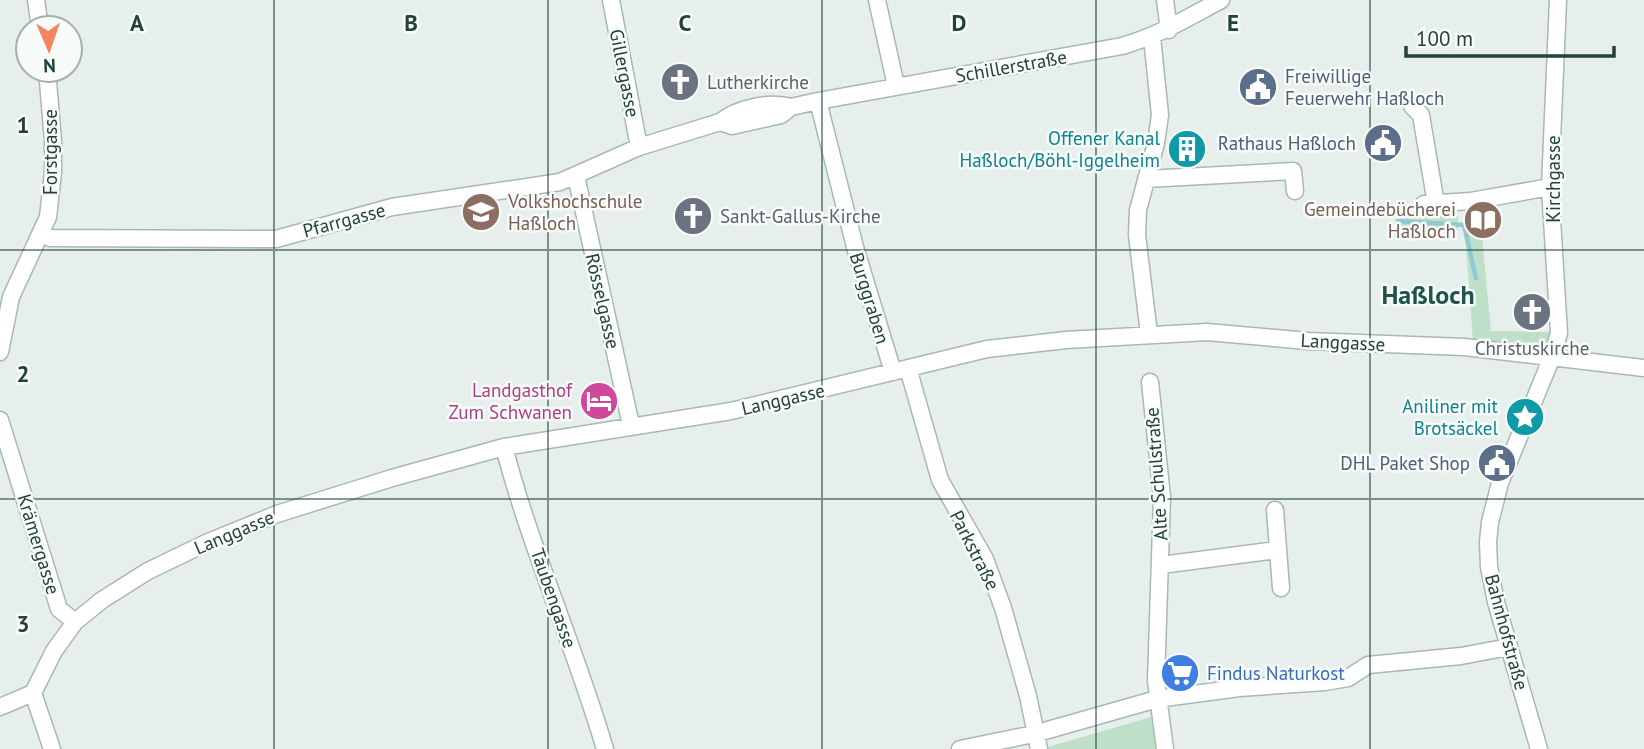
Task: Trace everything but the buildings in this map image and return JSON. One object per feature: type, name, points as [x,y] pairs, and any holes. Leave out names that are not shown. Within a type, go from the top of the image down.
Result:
[{"type":"street","name":"Gillergasse","points":[[611,0],[639,147]]},
{"type":"street","points":[[877,0],[896,86]]},
{"type":"street","points":[[1165,0],[1169,30]]},
{"type":"street","name":"Schillerstraße","points":[[639,147],[720,122],[732,126],[781,115],[791,107],[818,101],[1122,46],[1169,30],[1222,0]]},
{"type":"street","name":"Kirchgasse","points":[[1552,357],[1559,333],[1550,187],[1558,0]]},
{"type":"street","points":[[1149,334],[1137,235],[1138,210],[1156,144],[1160,115],[1152,37]]},
{"type":"street","name":"Forstgasse","points":[[42,233],[48,217],[53,173],[49,84]]},
{"type":"street","name":"Burggraben","points":[[818,101],[855,247],[900,370]]},
{"type":"street","points":[[1412,106],[1421,115],[1430,204],[1471,201],[1550,187]]},
{"type":"street","name":"Pfarrgasse","points":[[42,233],[50,238],[276,239],[392,207],[560,182],[639,147]]},
{"type":"street","points":[[1146,179],[1293,171],[1295,191]]},
{"type":"street","name":"Rösselgasse","points":[[576,176],[631,425]]},
{"type":"street","points":[[0,352],[11,297],[10,279],[42,233]]},
{"type":"street","name":"Langgasse","points":[[33,692],[54,651],[75,622],[102,600],[148,571],[254,523],[392,478],[504,447],[731,411],[987,349],[1066,340],[1207,332],[1308,341],[1464,346],[1644,368]]},
{"type":"street","name":"Bahnhofstraße","points":[[1539,749],[1496,602],[1489,567],[1490,522],[1500,483],[1552,357]]},
{"type":"street","name":"Parkstraße","points":[[900,370],[940,480],[985,559],[1003,608],[1028,696],[1037,741]]},
{"type":"street","name":"Alte Schulstraße","points":[[1150,382],[1162,498],[1157,699],[1165,749]]},
{"type":"street","name":"Krämergasse","points":[[0,420],[59,609],[75,622]]},
{"type":"street","name":"Taubengasse","points":[[504,447],[605,749]]},
{"type":"street","points":[[1275,510],[1281,588]]},
{"type":"street","name":"Alte Schulstraße","points":[[1161,565],[1277,551]]},
{"type":"street","points":[[960,749],[1037,741],[1157,699],[1239,688],[1325,682],[1348,678],[1368,665],[1461,656],[1509,647]]},
{"type":"street","points":[[0,707],[33,692],[52,749]]},
{"type":"green space","points":[[1399,216],[1458,216],[1458,231],[1398,229]]},
{"type":"green space","points":[[1480,216],[1491,331],[1550,332],[1549,351],[1473,342],[1464,217]]},
{"type":"green space","points":[[1151,717],[1157,749],[1048,749],[1048,747]]},
{"type":"waterway","points":[[1398,221],[1464,225],[1476,278]]},
{"type":"place","name":"Lutherkirche","points":[[680,82]]},
{"type":"place","name":"Freiwillige Feuerwehr Haßloch","points":[[1258,87]]},
{"type":"place","name":"Rathaus Haßloch","points":[[1383,143]]},
{"type":"place","name":"Offener Kanal Haßloch/Böhl-Iggelheim","points":[[1187,149]]},
{"type":"place","name":"Volkshochschule Haßloch","points":[[481,212]]},
{"type":"place","name":"Sankt-Gallus-Kirche","points":[[693,216]]},
{"type":"place","name":"Gemeindebücherei Haßloch","points":[[1483,220]]},
{"type":"place","name":"Christuskirche","points":[[1532,312]]},
{"type":"place","name":"Landgasthof Zum Schwanen","points":[[599,401]]},
{"type":"place","name":"Aniliner mit Brotsäckel","points":[[1525,417]]},
{"type":"place","name":"DHL Paket Shop","points":[[1497,463]]},
{"type":"place","name":"Findus Naturkost","points":[[1180,673]]},
{"type":"district","name":"Haßloch","points":[[1428,294]]}]
